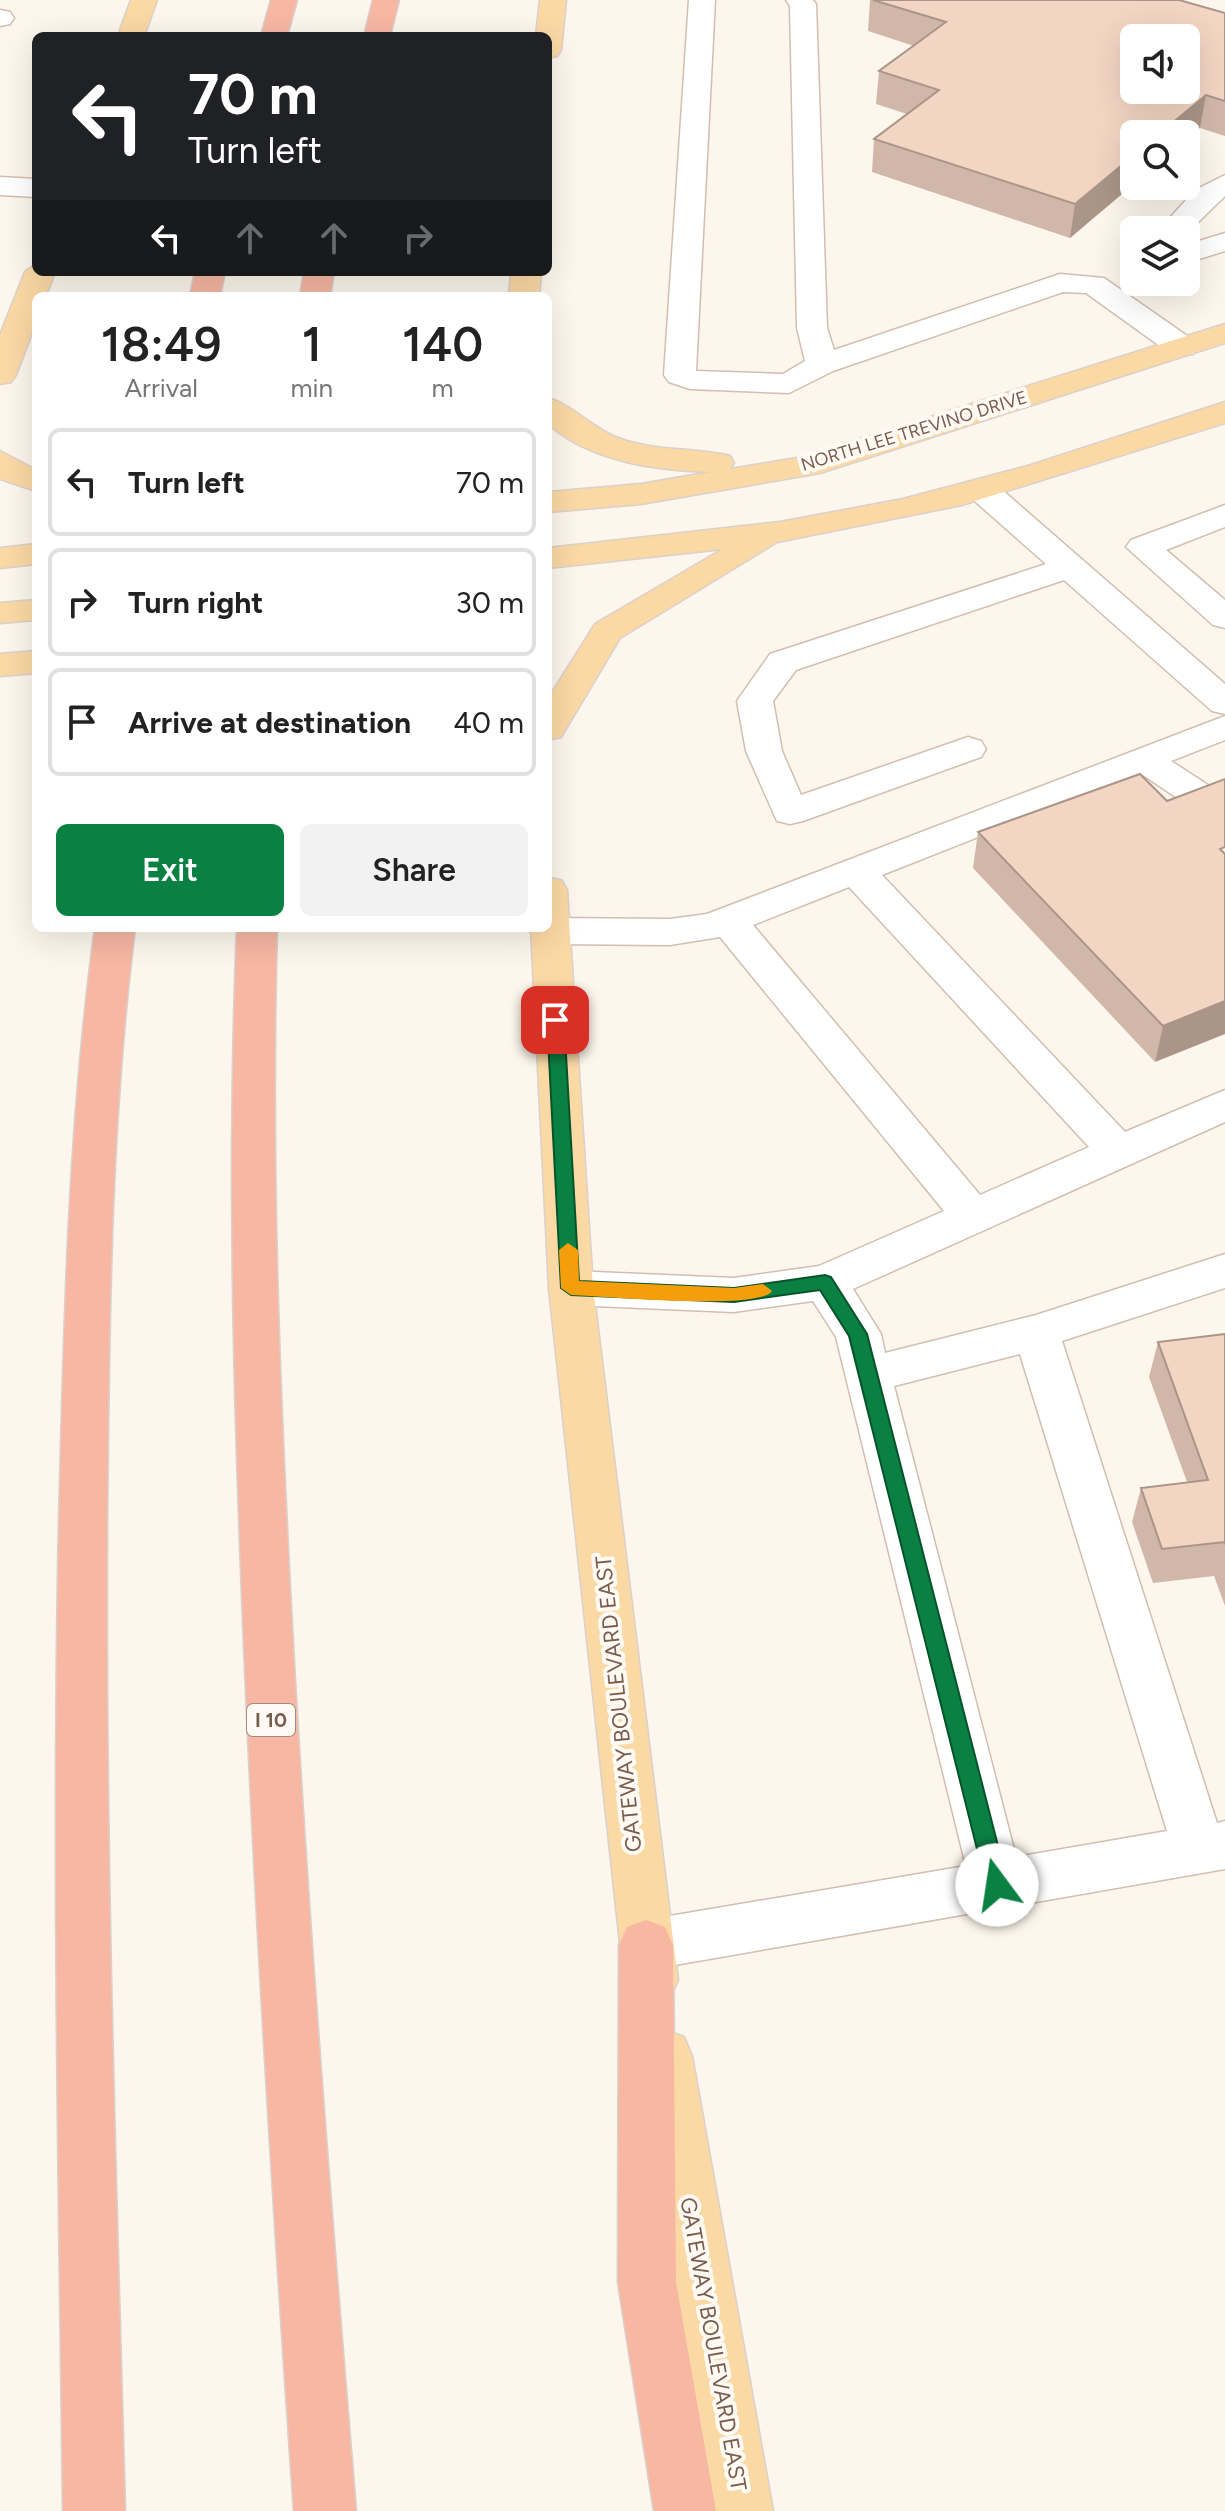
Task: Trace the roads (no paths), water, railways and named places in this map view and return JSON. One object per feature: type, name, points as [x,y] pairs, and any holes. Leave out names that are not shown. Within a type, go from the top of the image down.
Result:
[{"type":"highway","points":[[275,32],[284,0]]},
{"type":"highway","points":[[378,32],[386,0]]},
{"type":"highway","points":[[94,2511],[79,1711],[87,1285],[105,995],[114,932]]},
{"type":"highway","name":"I 10","points":[[257,932],[253,1171],[256,1387],[281,1927],[325,2511]]},
{"type":"highway","points":[[646,1945],[647,2282],[685,2511]]},
{"type":"main road","points":[[132,32],[144,0]]},
{"type":"main road","points":[[550,32],[553,0]]},
{"type":"main road","points":[[0,375],[32,293]]},
{"type":"main road","name":"NORTH LEE TREVINO DRIVE","points":[[552,502],[641,494],[808,466],[1225,333]]},
{"type":"main road","points":[[552,411],[592,440],[665,461],[808,466]]},
{"type":"main road","points":[[552,558],[774,534],[885,513],[1073,463],[1225,412]]},
{"type":"main road","points":[[552,722],[607,631],[774,534]]},
{"type":"main road","points":[[0,558],[32,554]]},
{"type":"main road","points":[[0,613],[32,610]]},
{"type":"main road","points":[[0,665],[32,662]]},
{"type":"main road","name":"GATEWAY BOULEVARD EAST","points":[[550,932],[571,1288],[646,1945],[742,2511]]},
{"type":"lane","points":[[702,0],[680,375],[690,380],[789,384],[822,364],[1060,283],[1107,279],[1182,347]]},
{"type":"lane","points":[[799,0],[803,4],[812,328],[822,364]]},
{"type":"lane","points":[[1187,216],[1205,196],[1225,184]]},
{"type":"lane","points":[[0,186],[32,188]]},
{"type":"lane","points":[[1200,250],[1225,242]]},
{"type":"lane","points":[[981,489],[1225,703]]},
{"type":"lane","points":[[1225,515],[1143,547],[1225,618]]},
{"type":"lane","points":[[968,749],[790,812],[764,751],[755,701],[783,662],[1070,567]]},
{"type":"lane","points":[[552,911],[670,932],[728,921],[856,871],[1156,767],[1225,727]]},
{"type":"lane","points":[[1156,767],[1225,790]]},
{"type":"lane","points":[[1156,767],[1205,812]]},
{"type":"lane","points":[[1156,767],[1205,812]]},
{"type":"lane","points":[[856,871],[1119,1152]]},
{"type":"lane","points":[[728,921],[973,1217]]},
{"type":"lane","points":[[571,1288],[734,1295],[825,1282],[1225,1105]]},
{"type":"lane","points":[[868,1375],[1036,1332],[1225,1271]]},
{"type":"lane","points":[[825,1282],[858,1334],[997,1885]]},
{"type":"lane","points":[[646,1945],[1212,1847],[1036,1332]]}]
